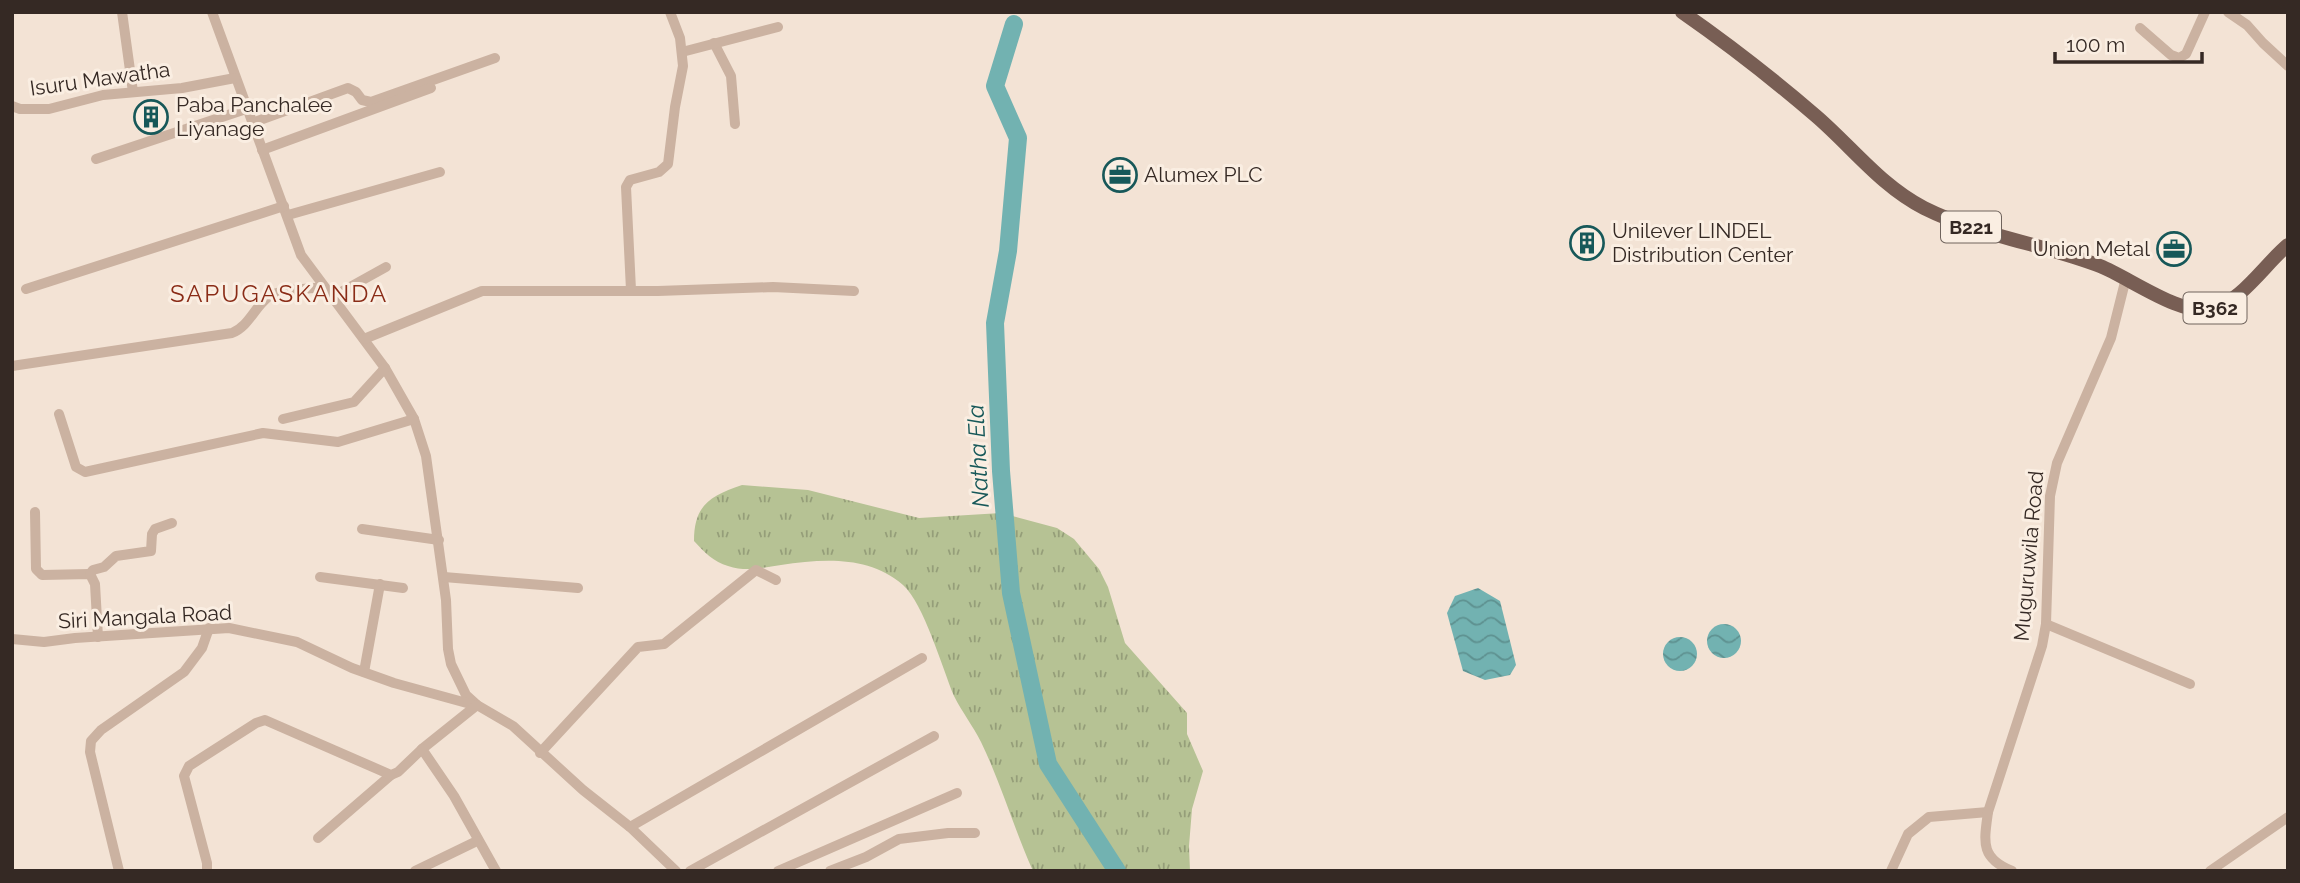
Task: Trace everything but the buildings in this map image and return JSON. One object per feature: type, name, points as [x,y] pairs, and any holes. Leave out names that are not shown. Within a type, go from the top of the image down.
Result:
[{"type":"main road","name":"B221","points":[[1682,12],[1750,62],[1816,116],[1901,194],[1925,208],[1968,226],[2100,266],[2126,278]]},
{"type":"main road","name":"B362","points":[[2126,278],[2192,310],[2214,309],[2240,293],[2269,261],[2288,245]]},
{"type":"street","points":[[122,12],[133,92]]},
{"type":"street","points":[[212,12],[301,255],[385,368],[414,419],[426,456],[439,540],[451,664],[466,695],[477,705],[513,726],[540,753],[630,827],[676,871]]},
{"type":"street","points":[[631,290],[626,187],[630,180],[659,172],[668,164],[673,116],[683,66],[682,52],[670,12]]},
{"type":"street","points":[[2140,28],[2171,55],[2179,58],[2186,54],[2205,12]]},
{"type":"street","points":[[2228,12],[2248,25],[2288,66]]},
{"type":"street","points":[[682,52],[778,27]]},
{"type":"street","points":[[714,43],[730,76],[734,124]]},
{"type":"street","points":[[252,123],[348,88],[356,92],[362,100],[371,102],[495,58]]},
{"type":"street","name":"Isuru Mawatha","points":[[12,106],[20,109],[49,109],[103,95],[182,88],[235,78]]},
{"type":"street","points":[[262,150],[433,87]]},
{"type":"street","points":[[96,159],[246,109]]},
{"type":"street","points":[[26,289],[286,211],[440,173]]},
{"type":"street","points":[[332,297],[386,267]]},
{"type":"street","name":"Muguruwila Road","points":[[2012,871],[1996,864],[1988,853],[1984,837],[1987,812],[2042,646],[2046,624],[2050,496],[2057,463],[2111,338],[2126,278]]},
{"type":"street","points":[[12,366],[232,333],[241,329],[266,298],[274,294],[324,287]]},
{"type":"street","points":[[364,339],[482,291],[773,288],[854,291]]},
{"type":"street","points":[[283,419],[354,402],[385,368]]},
{"type":"street","points":[[60,414],[76,467],[85,472],[263,433],[338,442],[414,419]]},
{"type":"street","points":[[35,512],[36,569],[39,573],[90,574],[93,570],[104,567],[116,556],[151,551],[155,528],[172,523]]},
{"type":"street","points":[[362,529],[439,540]]},
{"type":"street","points":[[540,753],[638,647],[663,644],[756,570],[776,580]]},
{"type":"street","points":[[90,574],[95,584],[98,637]]},
{"type":"street","points":[[320,577],[402,588]]},
{"type":"street","points":[[444,578],[578,588]]},
{"type":"street","points":[[364,672],[380,584]]},
{"type":"street","points":[[2046,624],[2190,684]]},
{"type":"street","points":[[119,871],[90,752],[91,741],[101,730],[184,672],[202,648],[209,628]]},
{"type":"street","name":"Siri Mangala Road","points":[[12,639],[44,642],[229,628],[297,642],[394,683],[477,705]]},
{"type":"street","points":[[630,827],[922,658]]},
{"type":"street","points":[[318,838],[477,705]]},
{"type":"street","points":[[207,871],[184,776],[189,766],[256,723],[265,720],[391,775]]},
{"type":"street","points":[[690,871],[934,736]]},
{"type":"street","points":[[422,749],[454,796],[496,871]]},
{"type":"street","points":[[778,871],[957,793]]},
{"type":"street","points":[[1891,871],[1908,834],[1929,817],[1987,812]]},
{"type":"street","points":[[2210,871],[2288,817]]},
{"type":"street","points":[[830,871],[866,857],[899,839],[948,833],[975,833]]},
{"type":"street","points":[[415,871],[477,841]]},
{"type":"green space","points":[[742,485],[808,490],[919,518],[1001,513],[1057,528],[1074,539],[1099,569],[1108,587],[1125,643],[1187,713],[1187,734],[1203,771],[1192,809],[1190,871],[1033,871],[978,736],[954,696],[918,606],[903,585],[875,568],[845,562],[813,561],[754,569],[735,568],[714,559],[694,541],[697,519],[706,504],[721,493]]},
{"type":"water","points":[[1478,588],[1500,601],[1516,665],[1510,675],[1485,680],[1463,671],[1447,613],[1455,596]]},
{"type":"water","points":[[1724,624],[1736,629],[1741,641],[1736,653],[1724,658],[1712,653],[1707,641],[1712,629]]},
{"type":"water","points":[[1680,637],[1692,642],[1697,654],[1692,666],[1680,671],[1668,666],[1663,654],[1668,642]]},
{"type":"waterway","name":"Natha Ela","points":[[1014,24],[995,86],[1018,138],[1008,251],[995,323],[1001,471],[1011,593],[1048,764],[1117,871]]},
{"type":"place","name":"Paba Panchalee Liyanage","points":[[151,117]]},
{"type":"place","name":"Alumex PLC","points":[[1120,175]]},
{"type":"place","name":"Unilever LINDEL Distribution Center","points":[[1587,243]]},
{"type":"place","name":"Union Metal","points":[[2174,249]]},
{"type":"district","name":"SAPUGASKANDA","points":[[279,294]]}]
